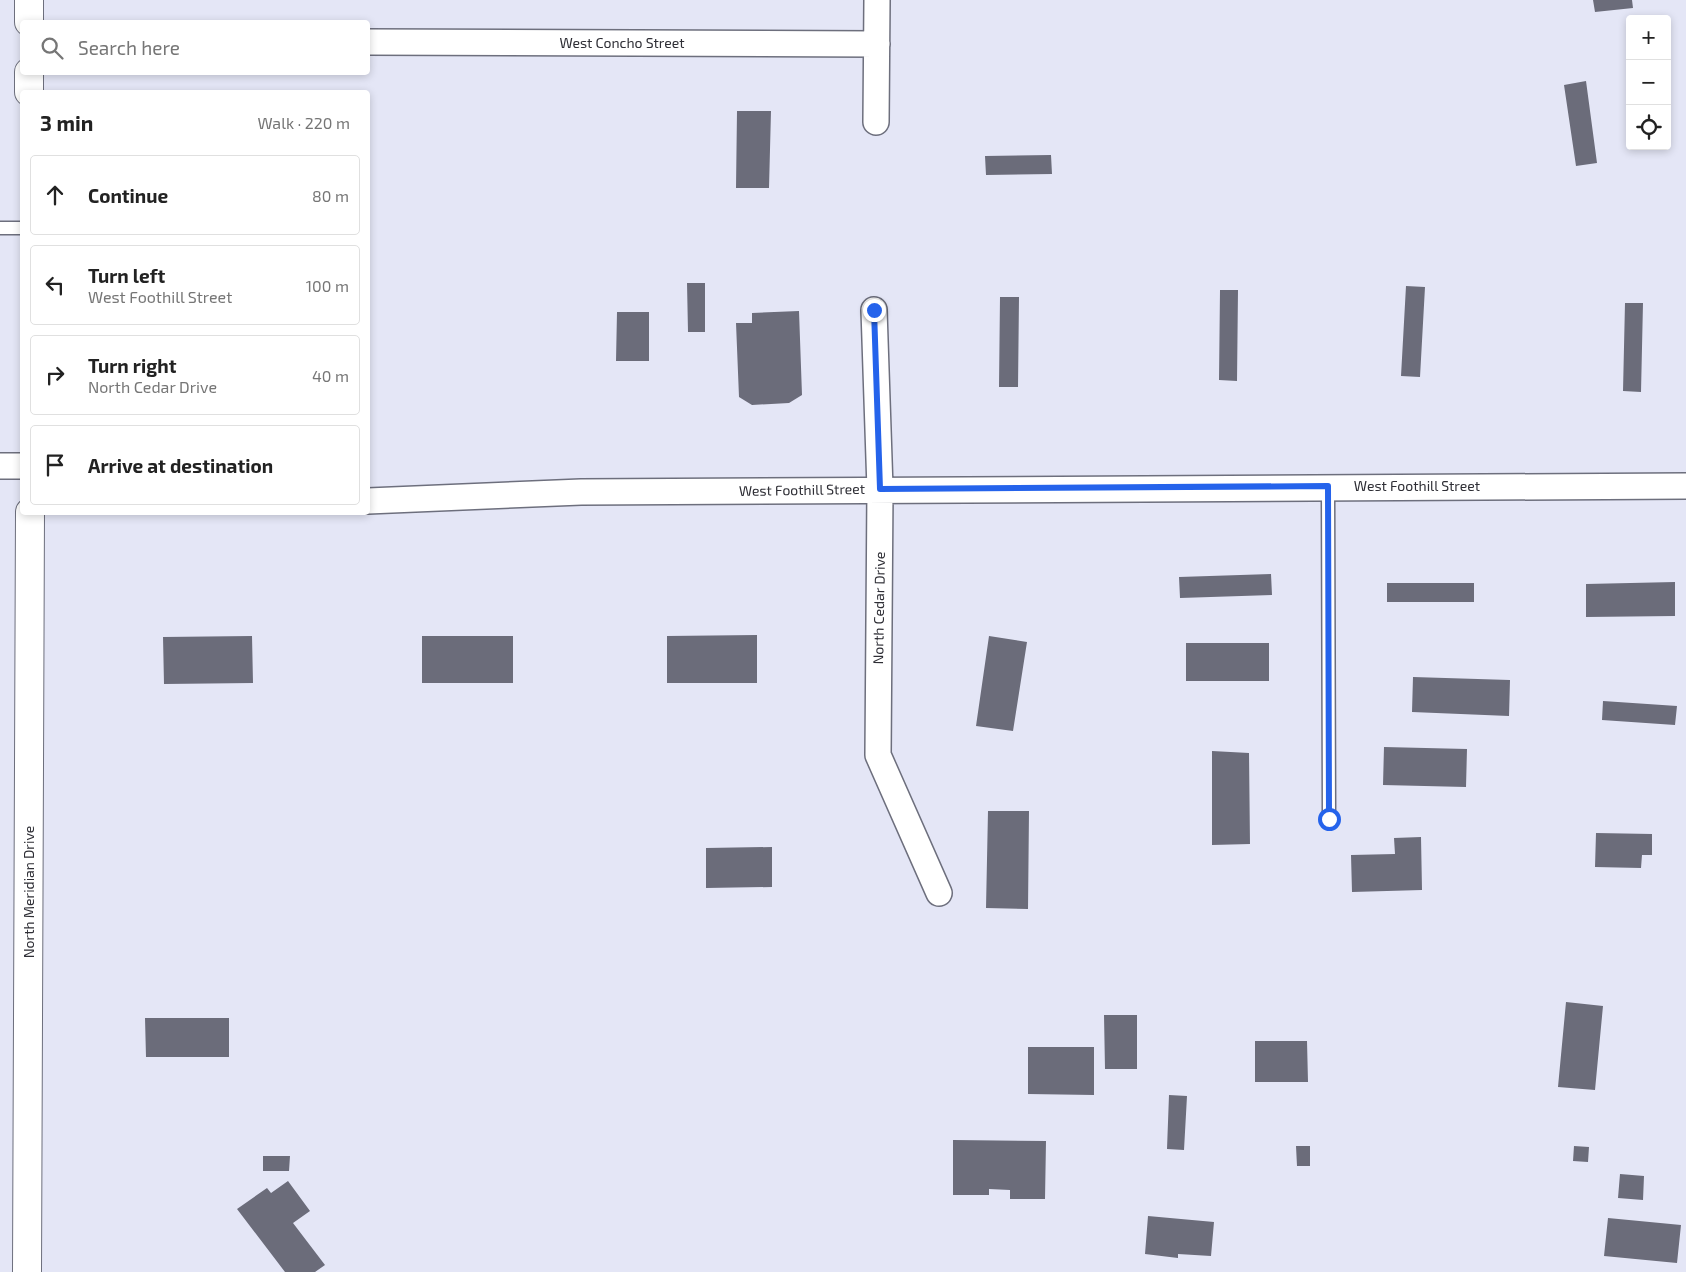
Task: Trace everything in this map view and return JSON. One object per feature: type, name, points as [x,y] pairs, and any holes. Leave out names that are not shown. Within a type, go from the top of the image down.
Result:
[{"type":"street","points":[[29,0],[29,20]]},
{"type":"street","points":[[876,122],[877,0]]},
{"type":"street","name":"West Concho Street","points":[[370,42],[877,44]]},
{"type":"street","points":[[29,75],[29,90]]},
{"type":"street","name":"North Cedar Drive","points":[[874,310],[880,489],[878,755],[939,893]]},
{"type":"street","points":[[0,466],[20,466]]},
{"type":"street","name":"West Foothill Street","points":[[370,501],[581,492],[1328,486],[1686,486]]},
{"type":"street","name":"North Meridian Drive","points":[[27,1272],[30,515]]},
{"type":"lane","points":[[0,228],[20,228]]},
{"type":"lane","points":[[1328,486],[1329,819]]},
{"type":"building","points":[[1593,0],[1632,0],[1633,8],[1595,12]]},
{"type":"building","points":[[1586,81],[1597,163],[1576,166],[1564,85]]},
{"type":"building","points":[[737,111],[771,111],[769,188],[736,188]]},
{"type":"building","points":[[1051,155],[1052,174],[986,175],[985,156]]},
{"type":"building","points":[[687,283],[705,283],[705,332],[688,332]]},
{"type":"building","points":[[1406,286],[1425,287],[1420,377],[1401,376]]},
{"type":"building","points":[[1220,290],[1238,290],[1237,381],[1219,380]]},
{"type":"building","points":[[1000,297],[1019,297],[1018,387],[999,387]]},
{"type":"building","points":[[1625,303],[1643,303],[1641,392],[1623,391]]},
{"type":"building","points":[[799,311],[802,395],[789,403],[752,405],[739,397],[736,323],[752,323],[752,313]]},
{"type":"building","points":[[617,312],[649,312],[649,361],[616,361]]},
{"type":"building","points":[[1271,574],[1272,595],[1180,598],[1179,577]]},
{"type":"building","points":[[1675,582],[1675,616],[1586,617],[1586,584]]},
{"type":"building","points":[[1387,583],[1474,583],[1474,602],[1387,602]]},
{"type":"building","points":[[757,635],[757,683],[667,683],[667,636]]},
{"type":"building","points":[[252,636],[253,683],[164,684],[163,637]]},
{"type":"building","points":[[422,636],[513,636],[513,683],[422,683]]},
{"type":"building","points":[[989,636],[1027,642],[1013,731],[976,726]]},
{"type":"building","points":[[1186,643],[1269,643],[1269,681],[1186,681]]},
{"type":"building","points":[[1413,677],[1510,680],[1509,716],[1412,712]]},
{"type":"building","points":[[1603,701],[1677,706],[1675,725],[1602,720]]},
{"type":"building","points":[[1384,747],[1467,749],[1466,787],[1383,785]]},
{"type":"building","points":[[1212,751],[1249,753],[1250,844],[1212,845]]},
{"type":"building","points":[[988,811],[1029,811],[1028,909],[986,908]]},
{"type":"building","points":[[1596,833],[1652,834],[1652,855],[1642,855],[1641,868],[1595,867]]},
{"type":"building","points":[[1421,837],[1422,890],[1352,892],[1351,855],[1395,854],[1394,838]]},
{"type":"building","points":[[772,847],[772,887],[706,888],[706,848]]},
{"type":"building","points":[[1566,1002],[1603,1006],[1595,1090],[1558,1087]]},
{"type":"building","points":[[1104,1015],[1137,1015],[1137,1069],[1105,1069]]},
{"type":"building","points":[[145,1018],[229,1018],[229,1057],[146,1057]]},
{"type":"building","points":[[1255,1041],[1307,1041],[1308,1082],[1255,1082]]},
{"type":"building","points":[[1028,1047],[1094,1047],[1094,1095],[1028,1094]]},
{"type":"building","points":[[1169,1095],[1187,1096],[1184,1150],[1167,1149]]},
{"type":"building","points":[[953,1140],[1046,1141],[1045,1199],[1010,1199],[1010,1190],[989,1189],[989,1195],[953,1195]]},
{"type":"building","points":[[1296,1146],[1310,1146],[1310,1166],[1297,1166]]},
{"type":"building","points":[[1574,1146],[1589,1147],[1588,1162],[1573,1161]]},
{"type":"building","points":[[263,1156],[290,1156],[289,1171],[263,1171]]},
{"type":"building","points":[[1620,1174],[1644,1176],[1643,1200],[1618,1198]]},
{"type":"building","points":[[288,1181],[310,1211],[293,1223],[325,1265],[315,1272],[285,1272],[237,1209],[267,1188],[271,1193]]},
{"type":"building","points":[[1148,1216],[1214,1222],[1211,1256],[1178,1254],[1178,1258],[1145,1254]]},
{"type":"building","points":[[1608,1218],[1681,1225],[1677,1263],[1604,1256]]},
{"type":"route","points":[[874,310],[880,489],[1328,486],[1329,819]]}]
